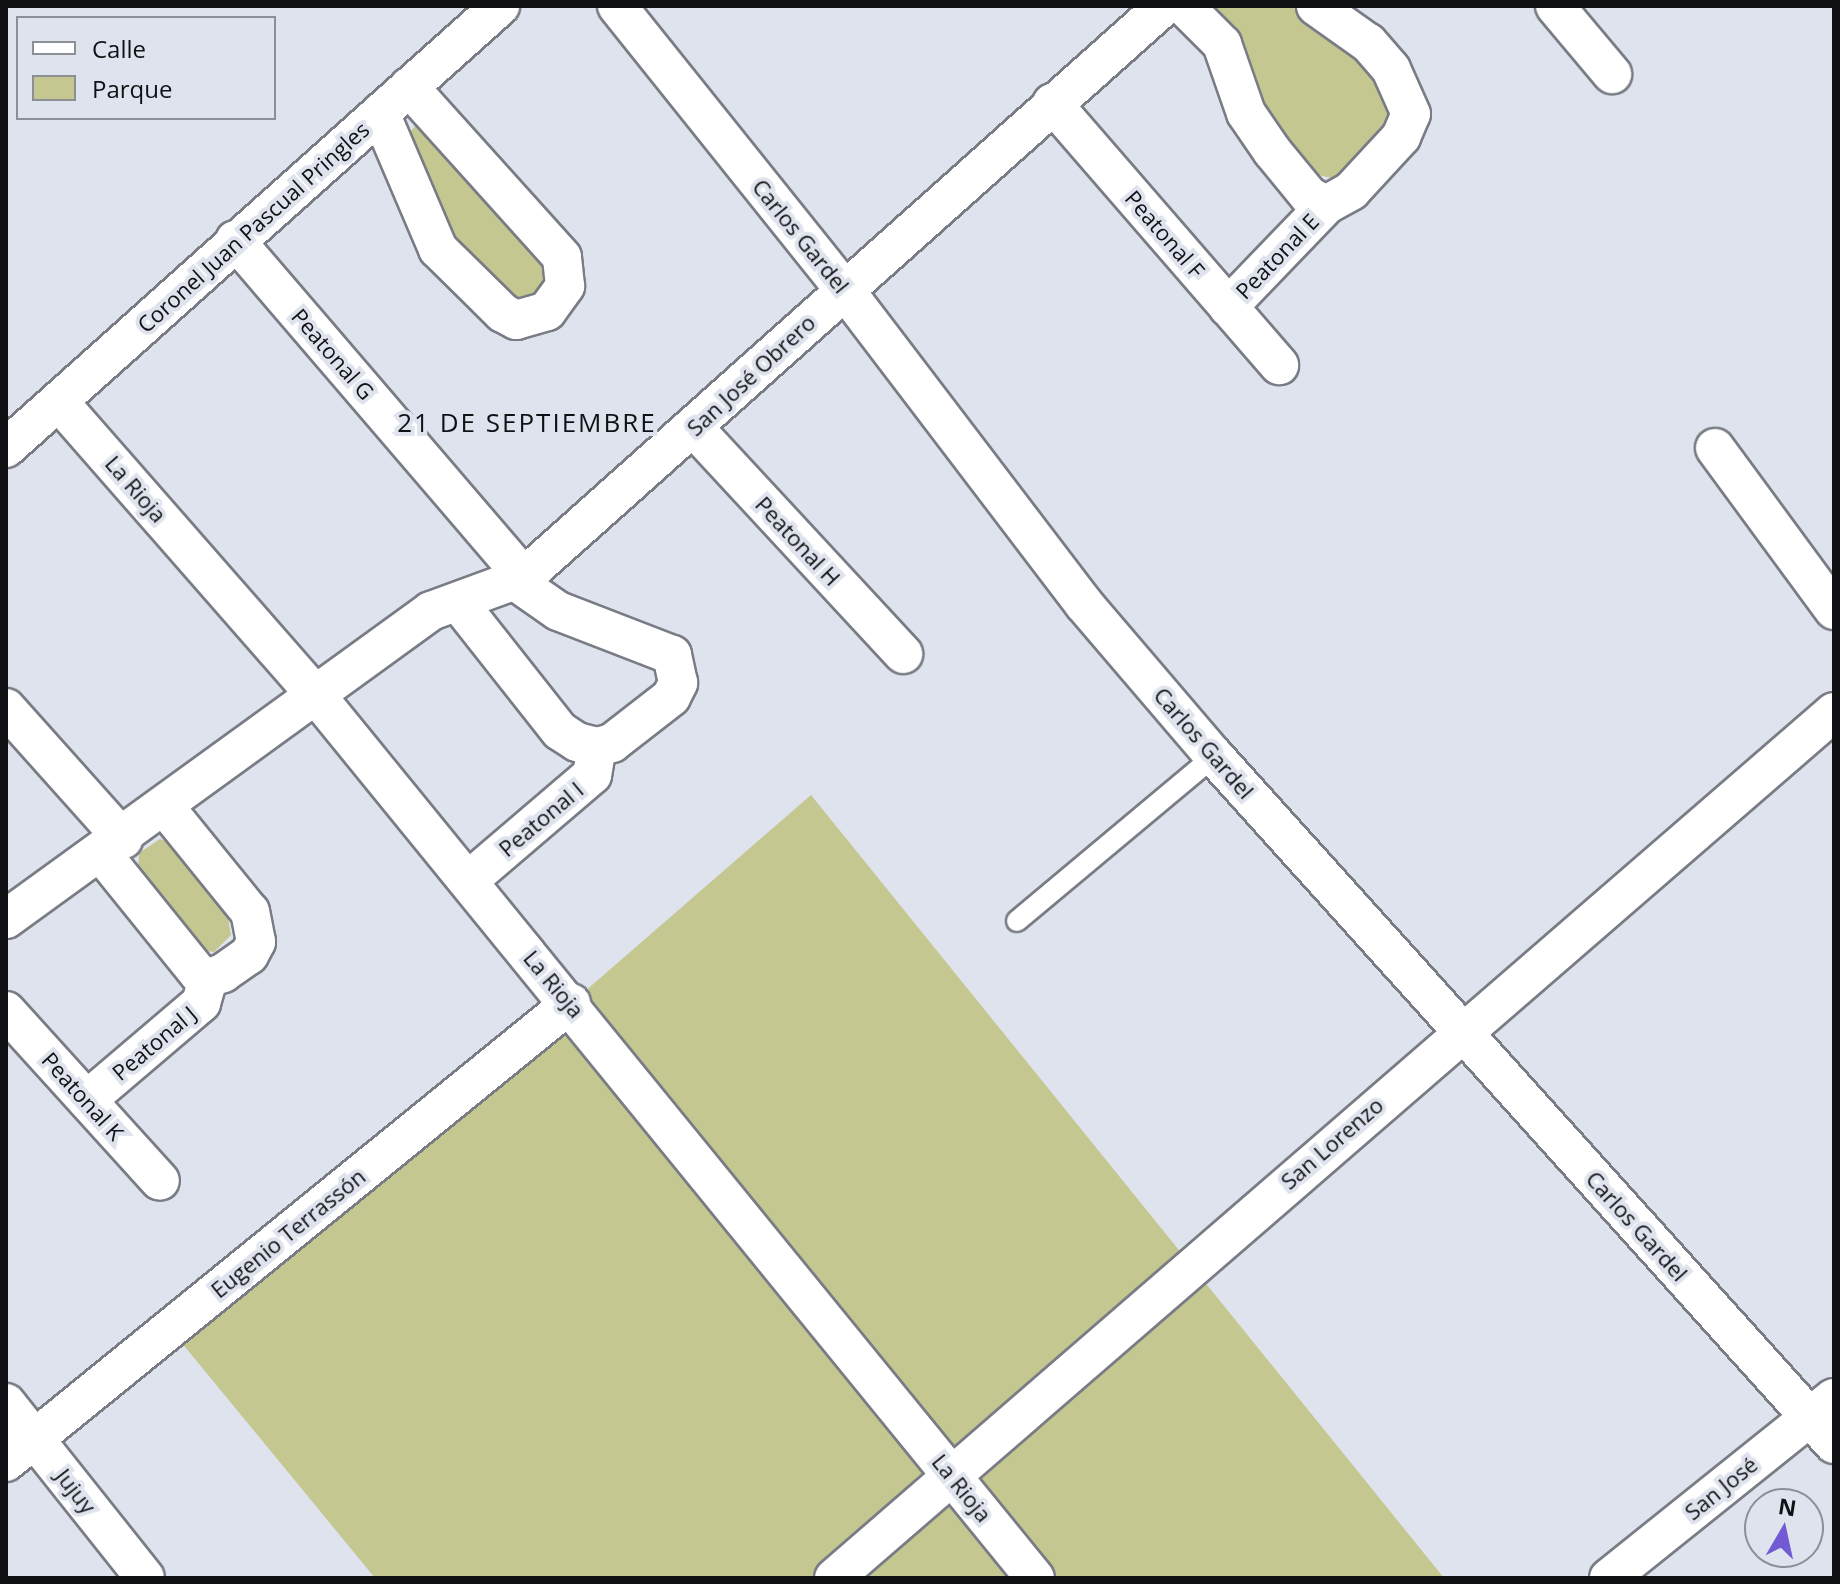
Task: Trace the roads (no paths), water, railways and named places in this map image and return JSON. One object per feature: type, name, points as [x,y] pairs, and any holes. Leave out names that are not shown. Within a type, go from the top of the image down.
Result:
[{"type":"street","name":"Coronel Juan Pascual Pringles","points":[[6,448],[500,6]]},
{"type":"street","name":"Carlos Gardel","points":[[617,6],[844,289],[1084,604],[1214,756],[1461,1030],[1826,1420]]},
{"type":"street","name":"San José Obrero","points":[[6,919],[112,847],[431,611],[520,579],[694,428],[844,289],[1164,6]]},
{"type":"street","points":[[1184,6],[1222,44],[1246,113],[1272,151],[1309,196],[1326,205],[1351,191],[1391,148],[1411,114],[1399,81],[1368,43],[1316,6]]},
{"type":"street","points":[[1568,10],[1612,74]]},
{"type":"street","points":[[380,113],[438,249],[503,313],[516,320],[547,311],[565,286],[562,257],[409,87]]},
{"type":"street","name":"Peatonal F","points":[[1052,103],[1279,365]]},
{"type":"street","name":"Peatonal E","points":[[1228,307],[1326,205]]},
{"type":"street","name":"Peatonal G","points":[[235,240],[520,579]]},
{"type":"street","name":"La Rioja","points":[[59,402],[315,694],[571,1003],[1035,1578]]},
{"type":"street","name":"Peatonal H","points":[[694,428],[903,654]]},
{"type":"street","points":[[1715,448],[1834,610]]},
{"type":"street","points":[[458,602],[560,731],[597,747],[612,743],[671,697],[678,667],[662,650],[558,611],[520,579]]},
{"type":"street","points":[[6,708],[208,978],[249,955],[256,928],[250,912],[165,807]]},
{"type":"street","name":"San Lorenzo","points":[[834,1578],[1461,1030],[1834,712]]},
{"type":"street","name":"Peatonal I","points":[[469,880],[592,775],[597,747]]},
{"type":"street","name":"Peatonal J","points":[[87,1100],[201,1003],[208,978]]},
{"type":"street","name":"Eugenio Terrassón","points":[[20,1451],[571,1003]]},
{"type":"street","name":"Peatonal K","points":[[6,1011],[160,1181]]},
{"type":"street","name":"Jujuy","points":[[6,1403],[20,1451],[145,1578]]},
{"type":"street","name":"San José","points":[[1609,1578],[1826,1420]]},
{"type":"lane","points":[[1017,921],[1214,756]]},
{"type":"district","name":"21 DE SEPTIEMBRE","points":[[527,423]]}]
